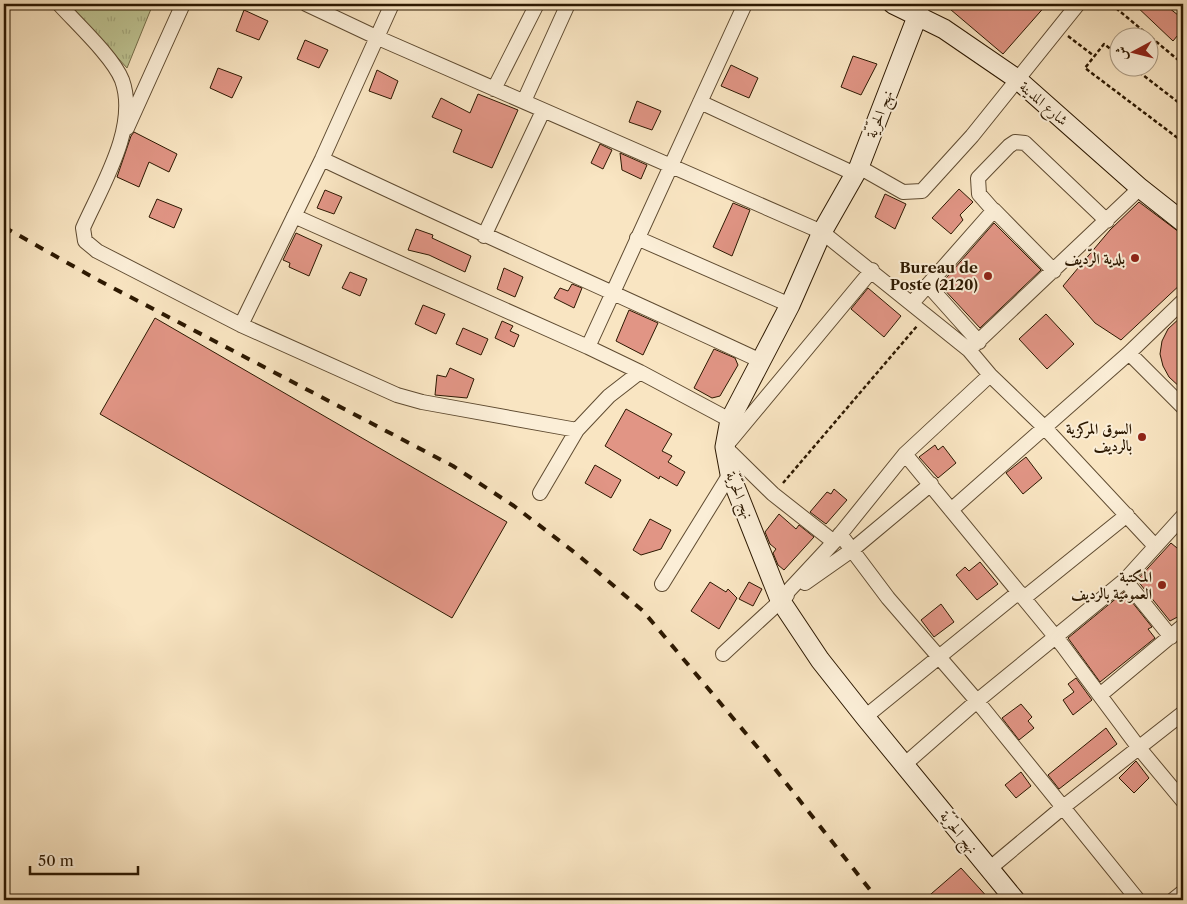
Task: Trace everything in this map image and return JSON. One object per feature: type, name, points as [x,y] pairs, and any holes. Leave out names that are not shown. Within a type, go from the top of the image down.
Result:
[{"type":"street","points":[[59,4],[108,60],[122,80],[126,102],[124,135]]},
{"type":"street","points":[[183,4],[82,228],[84,241],[97,251],[241,325],[397,395],[422,402],[577,430]]},
{"type":"street","points":[[306,4],[543,111],[822,232],[872,270],[926,316],[974,346]]},
{"type":"street","points":[[241,325],[322,159],[392,4]]},
{"type":"street","points":[[494,89],[537,4]]},
{"type":"street","points":[[524,101],[568,4]]},
{"type":"street","points":[[588,348],[745,4]]},
{"type":"street","points":[[893,4],[905,45]]},
{"type":"street","name":"شارع المدينة","points":[[893,4],[919,11],[1017,79],[1140,188],[1183,222]]},
{"type":"street","points":[[700,102],[903,192],[909,194],[922,191],[972,136],[1078,4]]},
{"type":"street","name":"نهج الحرّيّة","points":[[919,11],[857,170],[822,232],[790,305],[730,420],[725,447],[730,474],[780,600],[820,660],[1016,900]]},
{"type":"street","points":[[484,236],[543,111]]},
{"type":"street","points":[[1054,271],[979,194],[978,178],[1009,146],[1015,142],[1025,143],[1107,221]]},
{"type":"street","points":[[322,159],[484,236],[613,292],[761,361]]},
{"type":"street","points":[[974,346],[1140,188]]},
{"type":"street","points":[[912,303],[994,211]]},
{"type":"street","points":[[294,216],[640,372],[730,420]]},
{"type":"street","points":[[637,238],[790,305]]},
{"type":"street","points":[[872,270],[725,447],[773,494],[852,550],[888,598],[977,701],[1138,900]]},
{"type":"street","points":[[928,285],[974,346],[990,375],[1045,428],[1155,546]]},
{"type":"street","points":[[951,510],[1129,353],[1183,301]]},
{"type":"street","points":[[1129,353],[1183,406]]},
{"type":"street","points":[[540,493],[577,430],[609,396],[640,372]]},
{"type":"street","points":[[724,654],[780,600],[837,538],[905,454],[990,375]]},
{"type":"street","points":[[905,454],[1055,637],[1139,748],[1181,793]]},
{"type":"street","points":[[662,584],[730,474]]},
{"type":"street","points":[[780,600],[852,550],[931,484]]},
{"type":"street","points":[[865,717],[1127,515]]},
{"type":"street","points":[[905,764],[977,701],[1126,580],[1183,516]]},
{"type":"street","points":[[1100,695],[1179,632],[1126,580]]},
{"type":"street","points":[[990,869],[1062,808],[1183,713]]},
{"type":"street","points":[[1174,900],[1183,892]]},
{"type":"path","points":[[1111,4],[1183,64]]},
{"type":"path","points":[[1058,29],[1094,56]]},
{"type":"path","points":[[1110,48],[1104,44],[1085,68],[1183,142]]},
{"type":"path","points":[[1147,78],[1183,106]]},
{"type":"path","points":[[773,494],[926,316]]},
{"type":"green space","points":[[69,4],[153,4],[127,68]]},
{"type":"building","points":[[944,4],[1047,4],[1003,54]]},
{"type":"building","points":[[1134,4],[1164,4],[1183,19],[1183,29],[1173,41]]},
{"type":"building","points":[[244,10],[268,21],[259,40],[236,31]]},
{"type":"building","points":[[305,40],[328,50],[319,68],[297,59]]},
{"type":"building","points":[[853,56],[877,64],[861,95],[841,87]]},
{"type":"building","points":[[731,65],[758,78],[749,98],[721,86]]},
{"type":"building","points":[[218,68],[242,77],[232,98],[210,88]]},
{"type":"building","points":[[377,70],[398,81],[391,99],[369,91]]},
{"type":"building","points":[[478,94],[518,110],[492,168],[453,152],[462,130],[432,117],[441,98],[470,113]]},
{"type":"building","points":[[637,101],[661,111],[652,130],[629,122]]},
{"type":"building","points":[[134,132],[177,154],[169,172],[149,162],[139,187],[117,177]]},
{"type":"building","points":[[600,144],[612,150],[603,169],[591,163]]},
{"type":"building","points":[[620,153],[647,165],[641,179],[622,170]]},
{"type":"building","points":[[959,189],[973,202],[960,215],[963,220],[951,234],[932,218]]},
{"type":"building","points":[[325,190],[342,197],[334,214],[317,208]]},
{"type":"building","points":[[885,194],[906,204],[895,229],[875,217]]},
{"type":"building","points":[[157,199],[182,209],[174,228],[149,217]]},
{"type":"building","name":"بلدية الرّديف","points":[[1139,202],[1183,235],[1183,282],[1121,340],[1095,323],[1063,286],[1110,230]]},
{"type":"building","points":[[733,203],[750,210],[732,256],[713,247]]},
{"type":"building","name":"Bureau de Poste (2120)","points":[[994,223],[1041,270],[980,328],[940,285]]},
{"type":"building","points":[[416,229],[433,235],[432,238],[471,256],[465,272],[429,255],[408,250]]},
{"type":"building","points":[[296,233],[322,245],[309,276],[289,267],[290,263],[283,260]]},
{"type":"building","points":[[504,268],[523,277],[515,297],[497,289]]},
{"type":"building","points":[[350,272],[367,279],[360,296],[342,288]]},
{"type":"building","points":[[572,284],[582,288],[574,308],[554,298],[560,288],[568,291]]},
{"type":"building","points":[[868,288],[901,316],[884,337],[851,309]]},
{"type":"building","points":[[423,305],[445,314],[436,334],[415,324]]},
{"type":"building","points":[[629,310],[658,323],[643,355],[616,341]]},
{"type":"building","points":[[1046,314],[1074,344],[1047,369],[1019,339]]},
{"type":"building","points":[[1183,315],[1183,390],[1169,377],[1163,366],[1160,354],[1162,341],[1168,329]]},
{"type":"building","points":[[155,318],[507,522],[452,618],[100,414]]},
{"type":"building","points":[[502,321],[513,326],[510,331],[519,335],[514,347],[495,338]]},
{"type":"building","points":[[463,328],[488,339],[481,355],[456,344]]},
{"type":"building","points":[[714,349],[735,358],[738,365],[720,396],[712,398],[694,388]]},
{"type":"building","points":[[450,368],[474,379],[467,398],[435,395],[437,375],[446,377]]},
{"type":"building","points":[[626,409],[672,434],[662,451],[672,456],[668,462],[685,472],[677,486],[660,476],[659,479],[605,446]]},
{"type":"building","points":[[935,445],[938,450],[943,446],[956,463],[938,478],[919,457]]},
{"type":"building","points":[[1026,457],[1042,478],[1023,494],[1006,473]]},
{"type":"building","points":[[595,465],[621,480],[611,498],[585,483]]},
{"type":"building","points":[[834,489],[847,500],[826,524],[810,512],[827,492],[831,494]]},
{"type":"building","points":[[779,514],[796,529],[799,525],[814,537],[784,570],[778,565],[773,553],[776,549],[770,544],[765,532]]},
{"type":"building","points":[[650,519],[671,530],[661,549],[641,555],[633,550]]},
{"type":"building","name":"المكتبة العمومية بالرديف","points":[[1171,543],[1183,553],[1183,614],[1170,621],[1137,580]]},
{"type":"building","points":[[980,562],[998,584],[977,600],[956,575],[965,567],[969,571]]},
{"type":"building","points":[[710,582],[726,592],[728,589],[737,598],[719,629],[691,611]]},
{"type":"building","points":[[749,582],[762,589],[753,606],[739,599]]},
{"type":"building","points":[[1124,592],[1152,627],[1148,629],[1155,638],[1100,682],[1068,638]]},
{"type":"building","points":[[941,604],[954,622],[934,637],[921,620]]},
{"type":"building","points":[[1076,678],[1092,700],[1073,715],[1063,700],[1074,692],[1068,684]]},
{"type":"building","points":[[1021,704],[1032,717],[1028,721],[1034,728],[1019,740],[1002,718]]},
{"type":"building","points":[[1106,728],[1117,744],[1059,789],[1048,775]]},
{"type":"building","points":[[1136,761],[1149,778],[1134,793],[1119,778]]},
{"type":"building","points":[[1021,772],[1031,786],[1016,798],[1005,785]]},
{"type":"building","points":[[961,868],[990,900],[924,900]]},
{"type":"railway","points":[[4,227],[96,279],[453,466],[514,506],[578,555],[643,611],[764,755],[878,900]]},
{"type":"place","name":"بلدية الرّديف","points":[[1135,258]]},
{"type":"place","name":"Bureau de Poste (2120)","points":[[988,276]]},
{"type":"place","name":"السوق المركزية بالرديف","points":[[1142,437]]},
{"type":"place","name":"المكتبة العمومية بالرديف","points":[[1162,585]]}]
